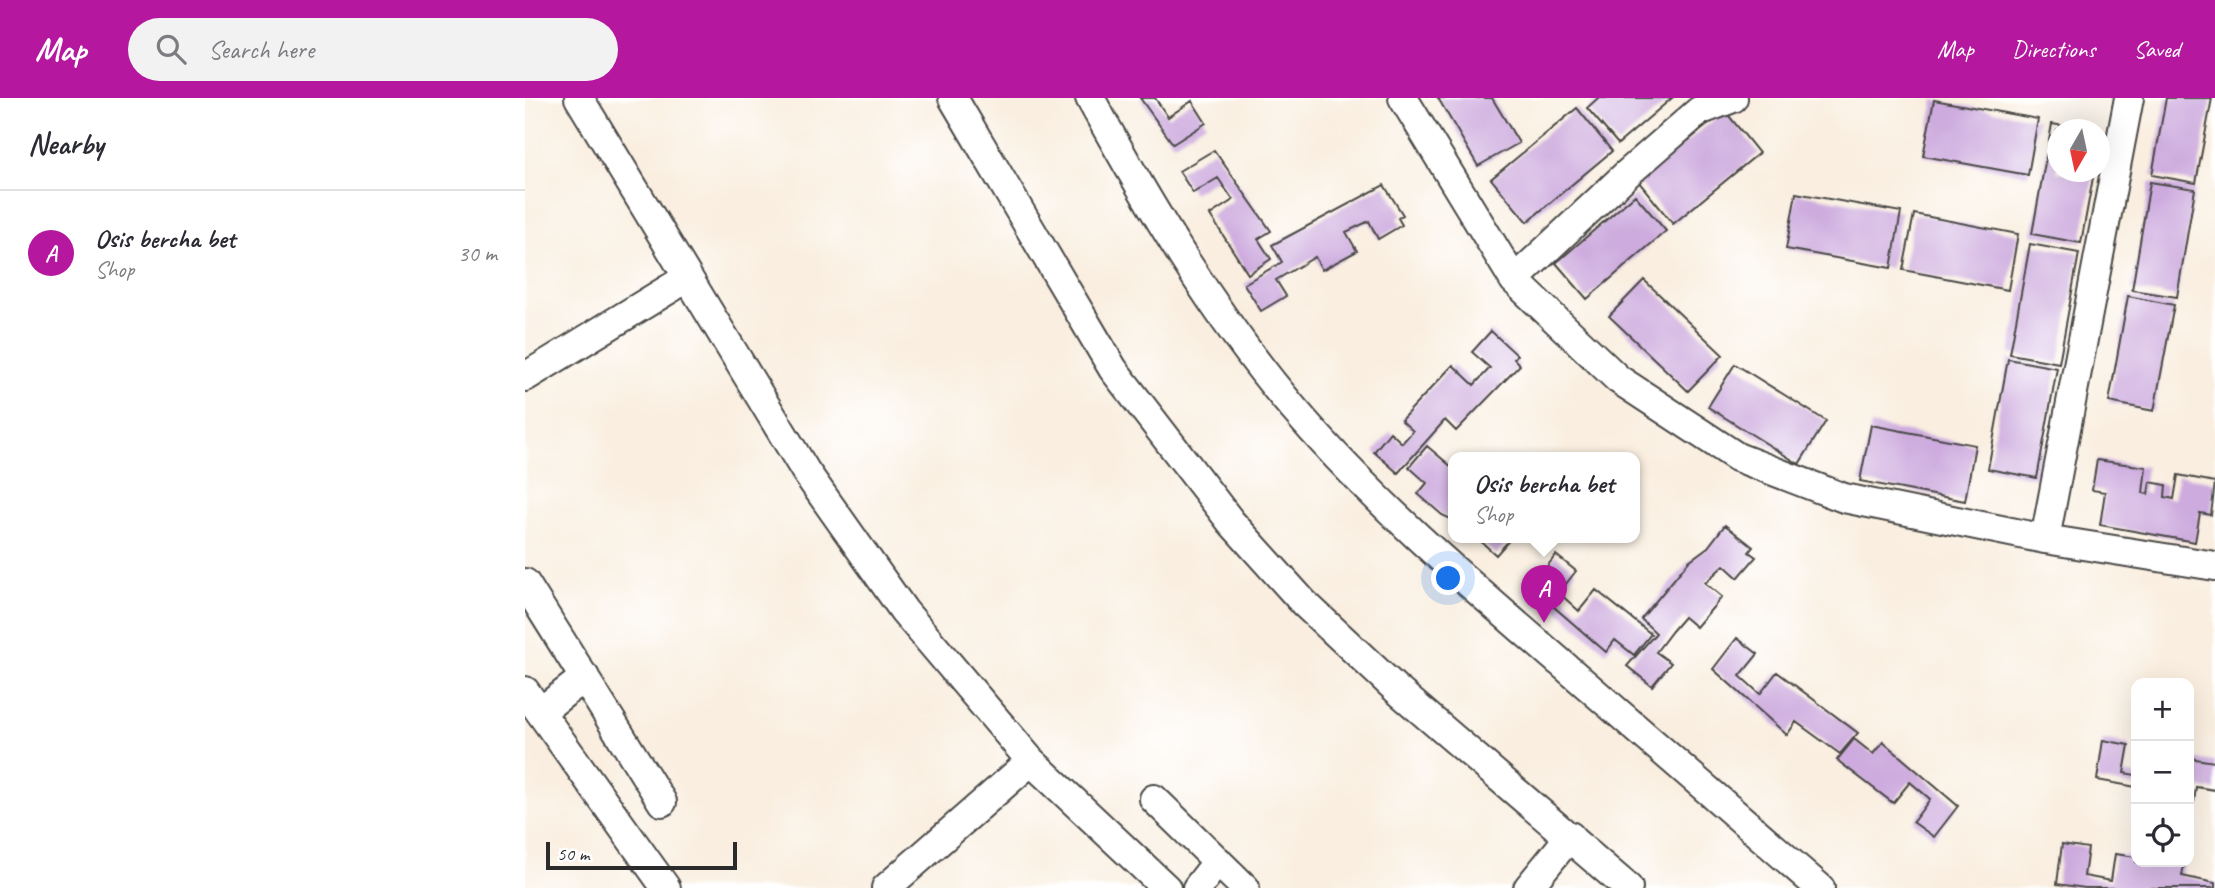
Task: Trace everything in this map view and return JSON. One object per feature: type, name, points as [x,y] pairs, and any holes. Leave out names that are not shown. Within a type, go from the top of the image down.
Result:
[{"type":"street","points":[[579,98],[806,472],[904,611],[1031,761],[1165,888]]},
{"type":"street","points":[[953,98],[1113,369],[1231,522],[1304,603],[1387,681],[1628,888]]},
{"type":"street","points":[[1090,98],[1164,228],[1238,335],[1291,406],[1355,477],[1450,568],[1820,888]]},
{"type":"street","points":[[1403,98],[1514,280],[1618,379],[1737,457],[1844,498],[2045,539],[2215,566]]},
{"type":"street","points":[[1514,280],[1628,173],[1699,111],[1733,98]]},
{"type":"street","points":[[2045,539],[2129,98]]},
{"type":"street","points":[[525,377],[687,278]]},
{"type":"street","points":[[525,583],[662,802]]},
{"type":"street","points":[[585,677],[533,701],[666,888]]},
{"type":"street","points":[[886,888],[1031,761]]},
{"type":"street","points":[[1154,799],[1245,888]]},
{"type":"street","points":[[1528,888],[1570,836]]},
{"type":"street","points":[[1197,888],[1218,860]]},
{"type":"building","points":[[1140,98],[1155,98],[1168,117],[1192,101],[1206,123],[1173,144]]},
{"type":"building","points":[[1438,98],[1492,98],[1519,143],[1478,166]]},
{"type":"building","points":[[1598,98],[1672,98],[1618,144],[1587,108]]},
{"type":"building","points":[[2166,98],[2212,98],[2196,183],[2152,175]]},
{"type":"building","points":[[1934,100],[2038,119],[2028,175],[1923,156]]},
{"type":"building","points":[[1577,108],[1612,151],[1527,222],[1491,179]]},
{"type":"building","points":[[1725,111],[1759,153],[1673,224],[1638,181]]},
{"type":"building","points":[[1214,150],[1271,231],[1258,239],[1271,259],[1248,274],[1210,215],[1233,200],[1218,178],[1193,193],[1179,171]]},
{"type":"building","points":[[2047,152],[2047,182],[2092,182],[2081,243],[2032,234]]},
{"type":"building","points":[[2150,182],[2195,189],[2177,297],[2132,290]]},
{"type":"building","points":[[1384,185],[1403,215],[1398,218],[1402,225],[1378,239],[1369,221],[1346,232],[1357,251],[1322,270],[1315,257],[1276,280],[1286,296],[1261,311],[1244,284],[1282,262],[1272,245]]},
{"type":"building","points":[[1796,193],[1901,212],[1891,268],[1786,249]]},
{"type":"building","points":[[1635,195],[1666,231],[1587,299],[1556,263]]},
{"type":"building","points":[[1914,214],[2018,234],[2008,290],[1903,270]]},
{"type":"building","points":[[2030,244],[2079,253],[2059,363],[2010,354]]},
{"type":"building","points":[[1644,280],[1723,355],[1688,391],[1609,316]]},
{"type":"building","points":[[2128,296],[2174,305],[2154,411],[2109,402]]},
{"type":"building","points":[[1491,331],[1517,355],[1514,359],[1520,365],[1456,431],[1445,420],[1398,473],[1374,452],[1390,432],[1402,443],[1413,431],[1401,420],[1453,365],[1474,385],[1490,368],[1472,352]]},
{"type":"building","points":[[2008,359],[2057,368],[2037,478],[1988,469]]},
{"type":"building","points":[[1735,364],[1826,421],[1799,464],[1708,407]]},
{"type":"building","points":[[1871,425],[1975,445],[1965,501],[1860,481]]},
{"type":"building","points":[[1427,446],[1448,464],[1448,518],[1418,494],[1427,483],[1409,467]]},
{"type":"building","points":[[2097,460],[2146,467],[2143,493],[2148,494],[2150,482],[2166,485],[2165,497],[2174,499],[2178,475],[2215,482],[2211,515],[2200,513],[2195,542],[2100,525],[2105,492],[2092,490]]},
{"type":"building","points":[[1725,525],[1753,547],[1749,552],[1756,557],[1738,578],[1724,565],[1705,583],[1722,597],[1696,627],[1684,617],[1672,631],[1656,652],[1671,663],[1652,686],[1627,666],[1656,633],[1641,619],[1689,561],[1708,547]]},
{"type":"building","points":[[1483,543],[1507,543],[1496,555]]},
{"type":"building","points":[[1556,555],[1576,571],[1559,593],[1579,611],[1596,590],[1651,634],[1634,655],[1615,640],[1606,652],[1531,587]]},
{"type":"building","points":[[1737,638],[1758,654],[1740,676],[1760,694],[1777,672],[1858,733],[1840,754],[1796,722],[1787,735],[1713,669]]},
{"type":"building","points":[[1854,739],[1873,754],[1883,742],[1958,806],[1934,837],[1913,822],[1930,799],[1910,782],[1893,803],[1837,760]]},
{"type":"building","points":[[2103,740],[2129,745],[2124,773],[2131,774],[2131,786],[2097,780]]},
{"type":"building","points":[[2194,759],[2215,762],[2215,790],[2196,787],[2194,802]]},
{"type":"building","points":[[2062,844],[2088,848],[2084,876],[2111,881],[2115,854],[2131,856],[2131,867],[2184,867],[2182,876],[2215,883],[2215,888],[2085,888],[2057,884]]},
{"type":"place","name":"Osis bercha bet","points":[[1544,623]]}]
